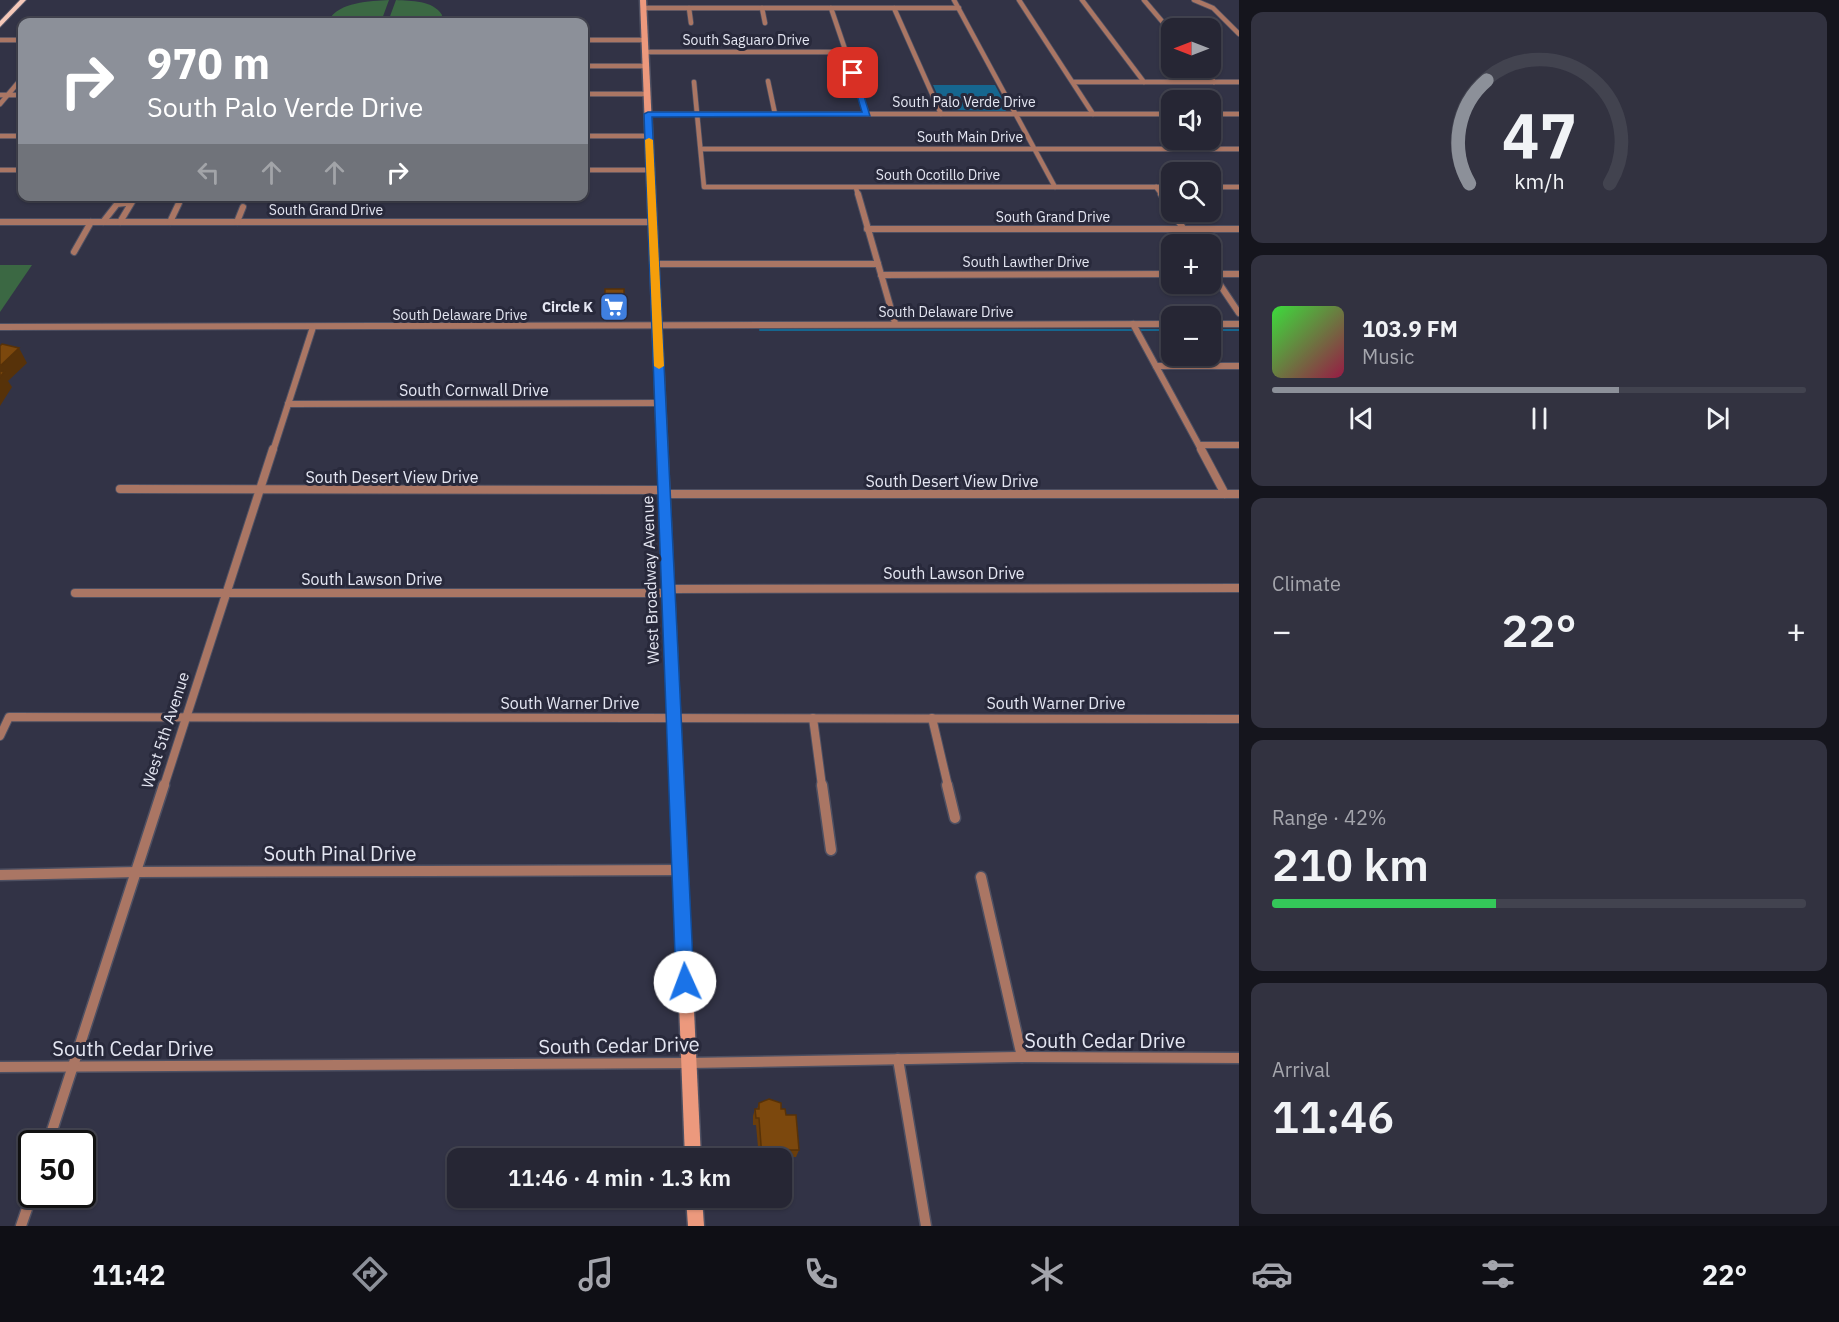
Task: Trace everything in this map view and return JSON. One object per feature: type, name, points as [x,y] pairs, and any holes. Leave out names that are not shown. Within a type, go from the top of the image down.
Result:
[{"type":"main road","points":[[0,24],[24,0]]},
{"type":"main road","name":"West Broadway Avenue","points":[[644,4],[693,1148]]},
{"type":"main road","points":[[695,1208],[696,1226]]},
{"type":"street","points":[[954,0],[1056,187]]},
{"type":"street","points":[[1019,0],[1093,114]]},
{"type":"street","points":[[1083,0],[1144,82]]},
{"type":"street","points":[[1144,0],[1161,20]]},
{"type":"street","points":[[1195,0],[1214,8],[1239,34]]},
{"type":"street","points":[[644,4],[689,8],[959,8]]},
{"type":"street","points":[[689,8],[691,23]]},
{"type":"street","points":[[762,8],[765,23]]},
{"type":"street","points":[[831,8],[867,114]]},
{"type":"street","points":[[894,8],[941,114]]},
{"type":"street","points":[[0,40],[18,40]]},
{"type":"street","points":[[588,40],[645,40]]},
{"type":"street","name":"South Saguaro Drive","points":[[645,52],[846,52]]},
{"type":"street","points":[[588,66],[646,66]]},
{"type":"street","points":[[1210,78],[1214,82]]},
{"type":"street","points":[[768,81],[776,114]]},
{"type":"street","points":[[694,82],[701,149]]},
{"type":"street","points":[[1073,82],[1239,82]]},
{"type":"street","points":[[0,104],[18,83]]},
{"type":"street","points":[[0,94],[18,94]]},
{"type":"street","points":[[588,94],[647,94]]},
{"type":"street","name":"South Palo Verde Drive","points":[[648,114],[1161,114]]},
{"type":"street","points":[[1221,114],[1239,114]]},
{"type":"street","points":[[0,136],[18,136]]},
{"type":"street","points":[[588,136],[649,136]]},
{"type":"street","name":"South Main Drive","points":[[701,149],[1239,149]]},
{"type":"street","name":"South Ocotillo Drive","points":[[701,149],[704,187],[1161,187]]},
{"type":"street","points":[[0,170],[18,170]]},
{"type":"street","points":[[588,170],[650,170]]},
{"type":"street","points":[[1156,187],[1161,194]]},
{"type":"street","points":[[1221,187],[1239,187]]},
{"type":"street","points":[[856,188],[895,323]]},
{"type":"street","points":[[103,222],[115,203],[132,202],[120,222]]},
{"type":"street","points":[[170,222],[179,203]]},
{"type":"street","points":[[237,222],[243,207]]},
{"type":"street","name":"South Grand Drive","points":[[0,222],[653,222]]},
{"type":"street","points":[[74,252],[91,222]]},
{"type":"street","points":[[1179,222],[1187,234]]},
{"type":"street","name":"South Grand Drive","points":[[867,229],[1239,229]]},
{"type":"street","points":[[654,264],[878,264]]},
{"type":"street","points":[[1221,273],[1239,274]]},
{"type":"street","name":"South Lawther Drive","points":[[881,275],[1161,274]]},
{"type":"street","points":[[1221,287],[1239,313]]},
{"type":"street","name":"South Delaware Drive","points":[[0,327],[657,327],[895,323],[1135,328],[1161,325]]},
{"type":"street","points":[[1221,324],[1239,324]]},
{"type":"street","name":"West 5th Avenue","points":[[52,1130],[313,327]]},
{"type":"street","points":[[1135,328],[1225,494]]},
{"type":"street","points":[[1156,366],[1239,366]]},
{"type":"street","name":"South Cornwall Drive","points":[[288,404],[661,403]]},
{"type":"street","points":[[1199,445],[1239,445]]},
{"type":"street","name":"South Desert View Drive","points":[[120,489],[1239,494]]},
{"type":"street","name":"South Lawson Drive","points":[[75,593],[1239,588]]},
{"type":"street","name":"South Warner Drive","points":[[0,736],[9,717],[1239,719]]},
{"type":"street","points":[[813,718],[831,850]]},
{"type":"street","points":[[932,718],[955,818]]},
{"type":"street","name":"South Pinal Drive","points":[[0,874],[681,870]]},
{"type":"street","points":[[981,877],[1022,1057]]},
{"type":"street","name":"South Cedar Drive","points":[[0,1067],[689,1064],[717,1061],[1022,1057],[1239,1058]]},
{"type":"street","points":[[898,1059],[926,1226]]},
{"type":"street","points":[[21,1226],[27,1208]]},
{"type":"green space","points":[[389,0],[382,18],[331,18],[340,9],[364,2]]},
{"type":"green space","points":[[396,0],[421,2],[433,6],[442,15],[442,18],[389,18]]},
{"type":"green space","points":[[0,265],[32,265],[0,312]]},
{"type":"water","points":[[933,85],[995,85],[1008,109],[1005,111],[944,110]]},
{"type":"building","points":[[605,289],[624,289],[624,302],[605,302]]},
{"type":"building","points":[[2,344],[19,348],[0,366],[0,346]]},
{"type":"building","points":[[769,1099],[781,1103],[781,1109],[785,1109],[786,1115],[796,1115],[799,1150],[761,1148],[759,1118],[756,1118],[755,1109],[759,1109],[759,1103]]},
{"type":"waterway","points":[[760,330],[1161,330]]},
{"type":"waterway","points":[[1221,330],[1239,330]]},
{"type":"slow traffic","points":[[649,140],[659,366]]},
{"type":"place","name":"Circle K","points":[[614,307]]},
{"type":"route","points":[[685,982],[648,114],[867,114],[853,73]]}]
